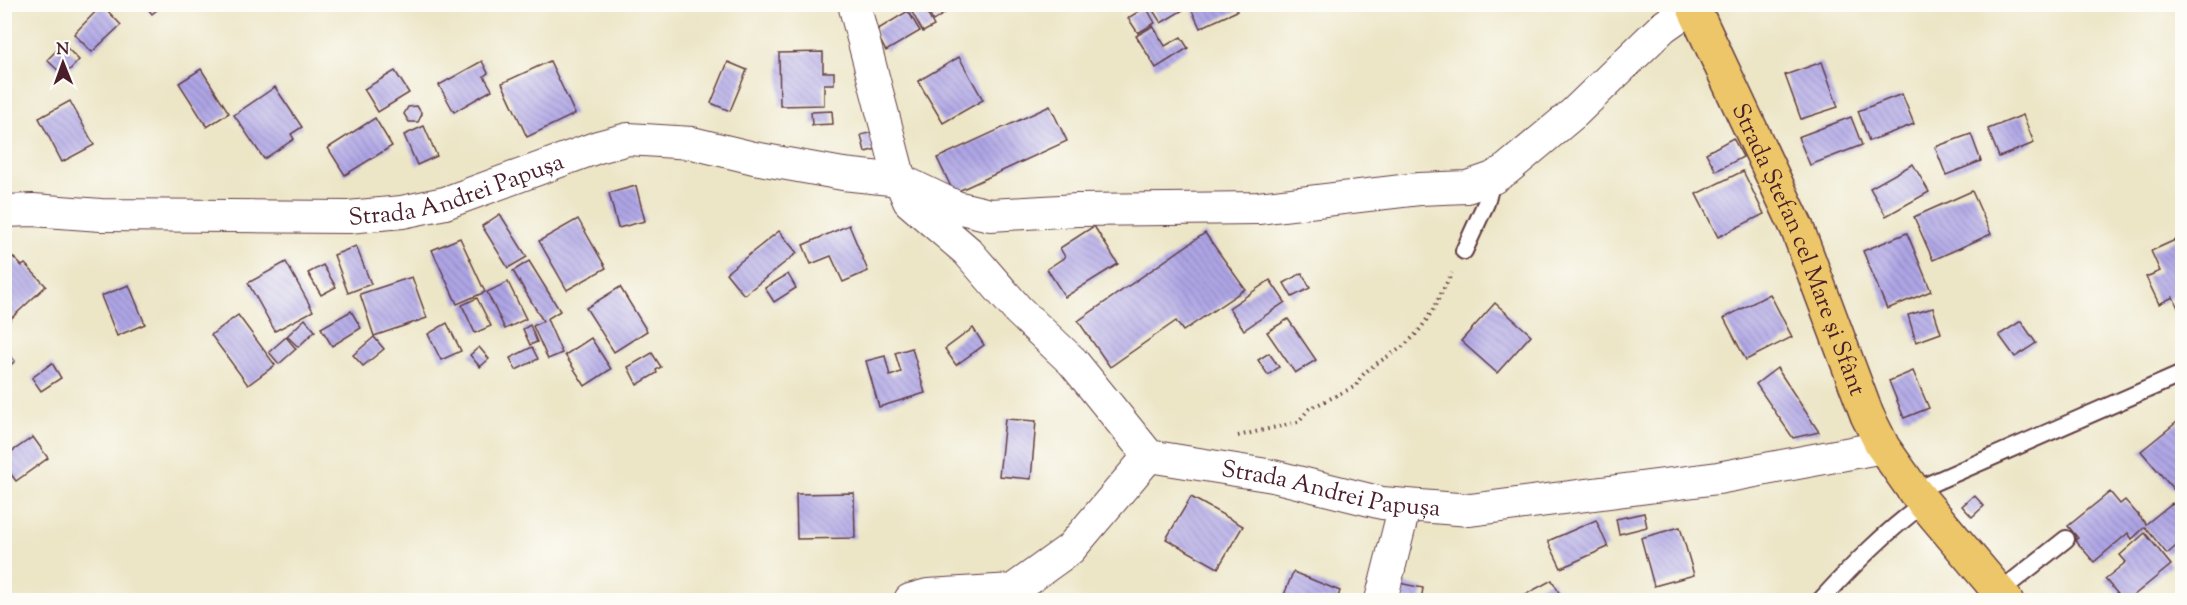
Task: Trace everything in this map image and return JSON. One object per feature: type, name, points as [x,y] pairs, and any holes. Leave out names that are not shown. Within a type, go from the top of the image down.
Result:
[{"type":"main road","name":"Strada Ștefan cel Mare și Sfânt","points":[[1693,5],[1797,228],[1867,415],[1883,447],[1919,497],[2003,596]]},
{"type":"street","points":[[854,4],[900,180],[909,201],[968,251],[1018,310],[1073,362],[1149,456],[1070,549],[1013,590],[928,595],[910,600]]},
{"type":"street","name":"Strada Andrei Papușa","points":[[4,211],[33,210],[101,215],[337,217],[402,212],[445,203],[598,147],[628,139],[692,143],[821,170],[900,180],[956,207],[972,213],[990,215],[1077,210],[1258,208],[1419,189],[1467,187],[1493,178],[1574,113],[1663,27],[1693,5]]},
{"type":"street","name":"Strada Andrei Papușa","points":[[1149,456],[1273,476],[1382,503],[1470,510],[1718,478],[1883,447]]},
{"type":"street","points":[[1381,600],[1405,506]]},
{"type":"lane","points":[[1464,251],[1486,203],[1493,178]]},
{"type":"lane","points":[[1821,600],[1852,566],[1903,519],[1919,497],[2182,374]]},
{"type":"lane","name":"Strada Ștefan cel Mare și Sfânt","points":[[2003,596],[2066,539]]},
{"type":"path","points":[[1229,438],[1298,422],[1309,409],[1356,386],[1360,376],[1409,342],[1424,324],[1464,251]]},
{"type":"building","points":[[144,4],[164,4],[152,14]]},
{"type":"building","points":[[932,4],[940,4],[945,13],[933,21],[926,8]]},
{"type":"building","points":[[1149,4],[1179,4],[1183,10],[1161,23]]},
{"type":"building","points":[[1189,4],[1234,4],[1237,11],[1200,28]]},
{"type":"building","points":[[102,5],[121,25],[92,52],[74,34]]},
{"type":"building","points":[[923,6],[934,26],[923,32],[912,12]]},
{"type":"building","points":[[1146,7],[1155,23],[1138,33],[1128,18]]},
{"type":"building","points":[[908,11],[920,31],[886,51],[875,31]]},
{"type":"building","points":[[1153,26],[1165,46],[1181,37],[1188,48],[1156,68],[1136,36]]},
{"type":"building","points":[[63,44],[79,60],[64,76],[47,60]]},
{"type":"building","points":[[823,52],[823,72],[834,72],[834,84],[824,84],[824,105],[780,106],[779,53]]},
{"type":"building","points":[[959,57],[983,100],[943,123],[918,81]]},
{"type":"building","points":[[482,61],[488,73],[484,76],[492,90],[454,112],[439,85]]},
{"type":"building","points":[[550,61],[575,114],[527,137],[502,83]]},
{"type":"building","points":[[728,62],[747,70],[730,111],[711,103]]},
{"type":"building","points":[[1822,62],[1838,107],[1801,119],[1785,75]]},
{"type":"building","points":[[201,69],[229,113],[207,127],[179,83]]},
{"type":"building","points":[[395,71],[409,93],[378,112],[364,89]]},
{"type":"building","points":[[275,87],[302,127],[291,134],[294,139],[264,159],[234,115]]},
{"type":"building","points":[[1902,94],[1914,124],[1869,141],[1858,111]]},
{"type":"building","points":[[70,101],[94,145],[62,162],[39,118]]},
{"type":"building","points":[[417,106],[422,114],[418,122],[409,122],[404,114],[408,107]]},
{"type":"building","points":[[1050,106],[1067,141],[954,193],[937,158]]},
{"type":"building","points":[[832,111],[833,124],[812,125],[811,112]]},
{"type":"building","points":[[2023,115],[2034,143],[1999,157],[1988,129]]},
{"type":"building","points":[[1851,117],[1862,145],[1810,165],[1798,137]]},
{"type":"building","points":[[375,118],[392,146],[345,175],[328,148]]},
{"type":"building","points":[[424,126],[437,156],[417,165],[404,135]]},
{"type":"building","points":[[873,132],[877,149],[865,152],[861,135]]},
{"type":"building","points":[[1971,134],[1981,161],[1946,175],[1935,147]]},
{"type":"building","points":[[1733,138],[1743,157],[1716,171],[1706,153]]},
{"type":"building","points":[[1913,164],[1929,192],[1886,216],[1870,188]]},
{"type":"building","points":[[1743,171],[1764,214],[1718,237],[1696,194]]},
{"type":"building","points":[[636,186],[645,221],[618,228],[609,193]]},
{"type":"building","points":[[1972,191],[1991,234],[1933,260],[1914,217]]},
{"type":"building","points":[[500,214],[527,257],[508,268],[482,226]]},
{"type":"building","points":[[578,219],[606,268],[567,290],[539,241]]},
{"type":"building","points":[[849,225],[868,271],[843,282],[831,256],[811,264],[803,245]]},
{"type":"building","points":[[1094,226],[1118,264],[1065,297],[1047,269],[1065,257],[1060,248]]},
{"type":"building","points":[[779,231],[797,253],[744,295],[726,273]]},
{"type":"building","points":[[1205,233],[1245,289],[1183,331],[1176,321],[1110,367],[1078,321]]},
{"type":"building","points":[[1907,233],[1931,291],[1887,309],[1863,251]]},
{"type":"building","points":[[2182,237],[2182,310],[2180,312],[2173,297],[2159,304],[2146,277],[2160,271],[2151,251]]},
{"type":"building","points":[[460,238],[485,292],[457,304],[432,250]]},
{"type":"building","points":[[356,246],[371,284],[348,293],[334,255]]},
{"type":"building","points":[[12,256],[22,266],[25,264],[46,286],[4,325],[4,260],[6,262]]},
{"type":"building","points":[[529,261],[560,311],[547,319],[562,353],[548,359],[533,326],[543,321],[513,271]]},
{"type":"building","points":[[286,262],[313,311],[275,331],[248,283]]},
{"type":"building","points":[[323,265],[336,287],[321,295],[308,273]]},
{"type":"building","points":[[1302,273],[1310,288],[1292,297],[1284,283]]},
{"type":"building","points":[[788,274],[796,288],[774,302],[765,288]]},
{"type":"building","points":[[412,277],[427,318],[374,336],[360,294]]},
{"type":"building","points":[[1270,280],[1285,302],[1244,330],[1229,308]]},
{"type":"building","points":[[508,282],[526,319],[505,329],[487,292]]},
{"type":"building","points":[[129,285],[145,324],[117,336],[101,296]]},
{"type":"building","points":[[620,287],[647,331],[614,352],[586,308]]},
{"type":"building","points":[[1770,294],[1792,337],[1746,360],[1724,318]]},
{"type":"building","points":[[477,298],[491,326],[475,333],[462,305]]},
{"type":"building","points":[[1495,303],[1531,335],[1497,373],[1461,341]]},
{"type":"building","points":[[1933,308],[1941,333],[1916,342],[1908,315]]},
{"type":"building","points":[[351,311],[361,328],[332,346],[321,328]]},
{"type":"building","points":[[238,315],[275,365],[248,385],[211,335]]},
{"type":"building","points":[[305,319],[315,331],[298,347],[287,336]]},
{"type":"building","points":[[1288,319],[1316,360],[1295,373],[1267,332]]},
{"type":"building","points":[[2021,321],[2036,343],[2015,357],[1999,335]]},
{"type":"building","points":[[447,323],[461,351],[441,360],[428,334]]},
{"type":"building","points":[[530,325],[537,342],[530,345],[523,329]]},
{"type":"building","points":[[973,328],[984,345],[956,365],[945,349]]},
{"type":"building","points":[[286,337],[296,349],[279,364],[269,352]]},
{"type":"building","points":[[374,337],[384,349],[363,366],[353,355]]},
{"type":"building","points":[[591,338],[611,369],[585,386],[565,355]]},
{"type":"building","points":[[479,347],[489,359],[480,367],[470,355]]},
{"type":"building","points":[[532,347],[538,359],[516,370],[510,358]]},
{"type":"building","points":[[912,348],[925,393],[879,407],[866,361],[885,356],[890,376],[901,372],[895,353]]},
{"type":"building","points":[[4,350],[15,361],[4,371]]},
{"type":"building","points":[[652,353],[661,367],[656,370],[657,373],[637,385],[628,367]]},
{"type":"building","points":[[1269,353],[1279,367],[1268,375],[1258,360]]},
{"type":"building","points":[[52,363],[61,378],[41,391],[32,378]]},
{"type":"building","points":[[1777,368],[1819,432],[1793,438],[1756,384]]},
{"type":"building","points":[[1913,371],[1929,408],[1904,418],[1889,381]]},
{"type":"building","points":[[1005,419],[1036,421],[1031,479],[999,476]]},
{"type":"building","points":[[2177,422],[2182,428],[2182,482],[2173,489],[2141,451]]},
{"type":"building","points":[[33,437],[48,458],[16,481],[4,465],[4,457]]},
{"type":"building","points":[[2110,492],[2120,504],[2125,500],[2146,524],[2172,503],[2182,515],[2180,529],[2182,541],[2167,554],[2145,527],[2132,539],[2128,533],[2094,562],[2075,540],[2078,538],[2068,526]]},
{"type":"building","points":[[854,493],[855,538],[797,539],[796,494]]},
{"type":"building","points":[[1974,495],[1984,506],[1972,517],[1962,506]]},
{"type":"building","points":[[1191,497],[1243,526],[1218,568],[1166,539]]},
{"type":"building","points":[[1644,513],[1647,527],[1619,534],[1616,519]]},
{"type":"building","points":[[1596,520],[1608,547],[1561,568],[1548,541]]},
{"type":"building","points":[[1680,527],[1694,575],[1654,586],[1641,538]]},
{"type":"building","points":[[2145,533],[2171,565],[2128,600],[2123,600],[2105,579],[2126,562],[2120,555]]},
{"type":"building","points":[[1293,572],[1340,591],[1337,600],[1282,600]]},
{"type":"building","points":[[1552,580],[1563,600],[1515,600]]},
{"type":"building","points":[[1399,583],[1423,588],[1421,600],[1395,600]]}]
